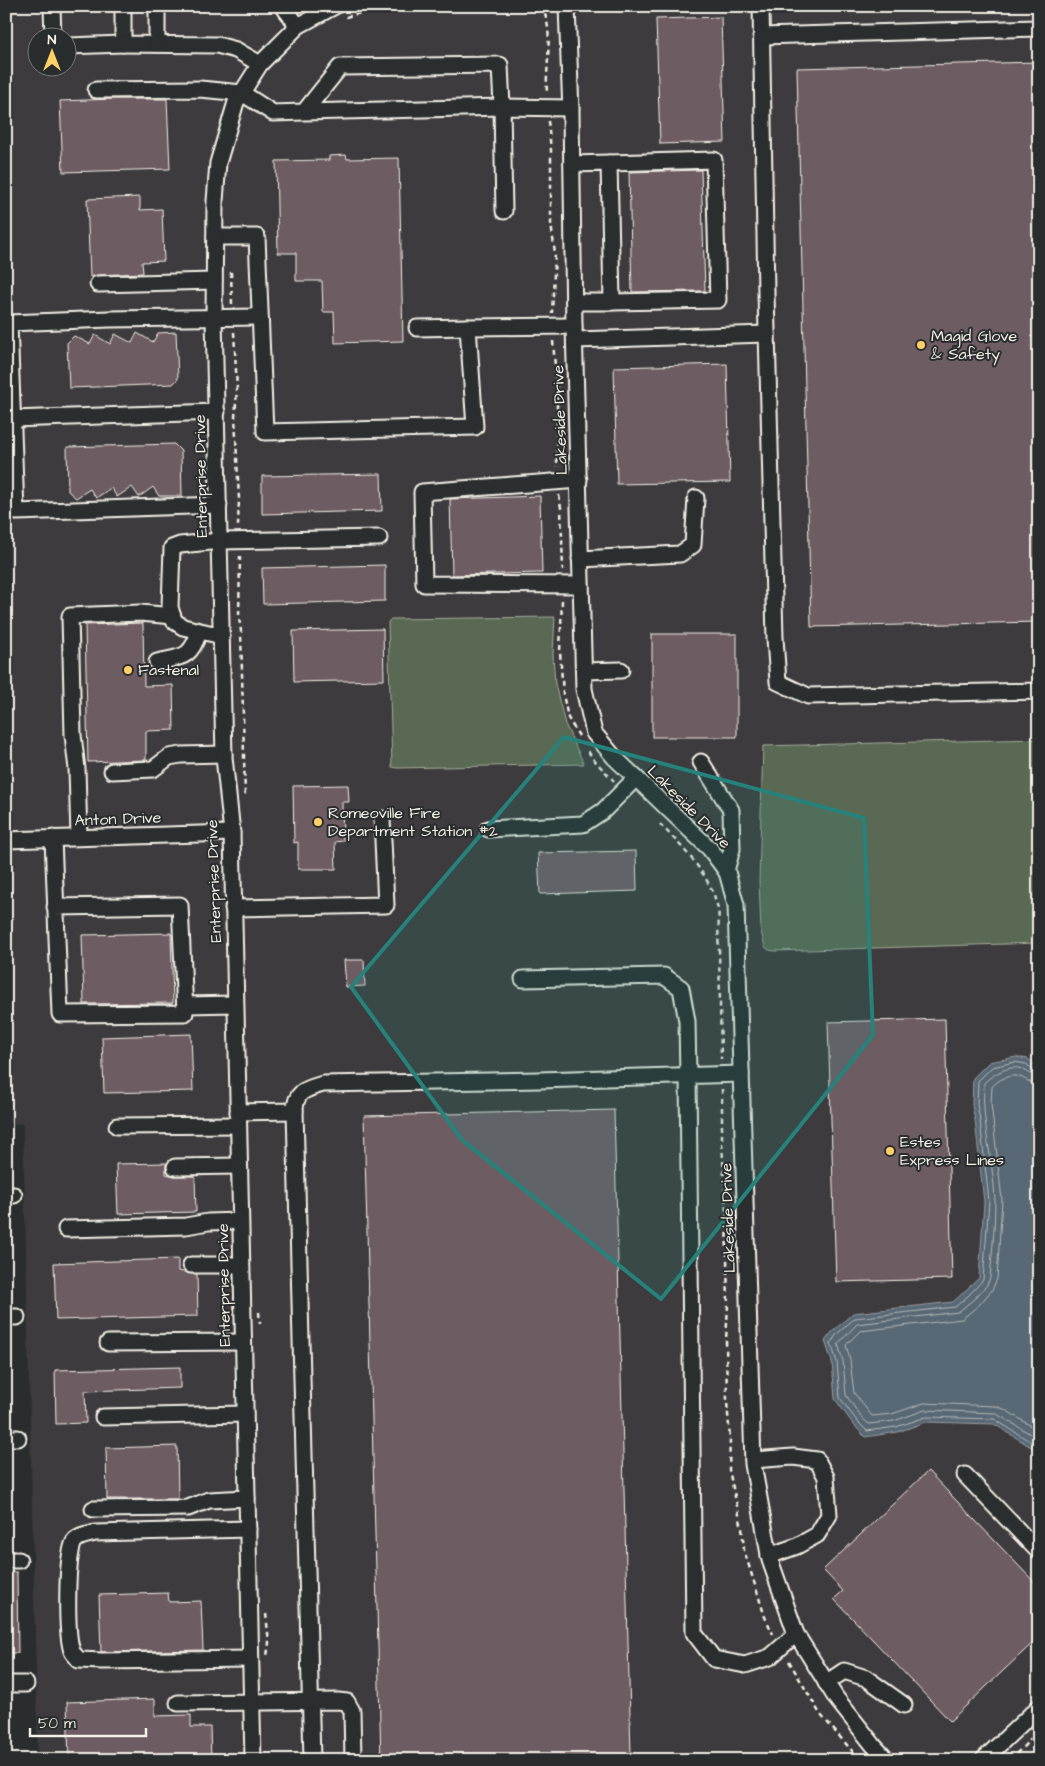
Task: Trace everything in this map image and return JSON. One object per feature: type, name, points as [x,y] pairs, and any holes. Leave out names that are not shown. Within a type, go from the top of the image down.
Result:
[{"type":"street","points":[[52,6],[53,28]]},
{"type":"street","points":[[123,6],[123,44]]},
{"type":"street","points":[[156,44],[157,6]]},
{"type":"street","points":[[284,6],[298,26]]},
{"type":"street","name":"Lakeside Drive","points":[[567,6],[584,689],[594,734],[636,778],[710,849],[726,871],[736,905],[753,1460],[769,1556],[796,1634],[836,1698],[887,1760]]},
{"type":"street","points":[[760,6],[775,638],[778,682],[808,696],[1039,690]]},
{"type":"street","name":"Enterprise Drive","points":[[253,1760],[232,832],[224,754],[214,318],[215,201],[218,163],[236,102],[260,64],[298,26],[339,13]]},
{"type":"street","points":[[761,36],[1039,28]]},
{"type":"street","points":[[78,46],[217,45],[236,50],[260,64]]},
{"type":"street","points":[[304,112],[340,67],[500,65],[504,211]]},
{"type":"street","points":[[96,90],[200,89],[242,93],[273,113],[502,107],[571,108]]},
{"type":"street","points":[[572,164],[714,160],[718,300],[574,302]]},
{"type":"street","points":[[609,163],[612,302]]},
{"type":"street","points":[[215,237],[257,237],[265,432],[475,426],[468,327]]},
{"type":"street","points":[[98,284],[214,281]]},
{"type":"street","points":[[219,505],[16,512],[9,323],[260,318]]},
{"type":"street","points":[[417,328],[553,326],[574,333],[767,334]]},
{"type":"street","points":[[12,419],[217,412]]},
{"type":"street","points":[[579,480],[422,492],[424,584],[581,585]]},
{"type":"street","points":[[580,559],[680,554],[693,545],[696,498]]},
{"type":"street","points":[[222,636],[183,627],[174,620],[171,612],[172,548],[180,545],[220,541],[379,538]]},
{"type":"street","points":[[79,837],[77,769],[73,735],[70,616],[171,612]]},
{"type":"street","points":[[157,662],[187,654],[194,646],[199,632]]},
{"type":"street","points":[[584,672],[622,670]]},
{"type":"street","points":[[112,771],[153,769],[169,757],[181,755],[224,754]]},
{"type":"street","points":[[701,762],[731,810],[732,849],[726,871]]},
{"type":"street","points":[[488,829],[583,824],[603,811],[636,778]]},
{"type":"street","points":[[233,908],[386,905],[382,819]]},
{"type":"street","name":"Anton Drive","points":[[6,840],[232,832]]},
{"type":"street","points":[[53,838],[60,1014],[185,1013],[180,904],[56,907]]},
{"type":"street","points":[[523,979],[664,976],[681,988],[687,1021],[694,1633],[714,1659],[744,1665],[770,1657],[796,1634]]},
{"type":"street","points":[[186,1005],[236,1004]]},
{"type":"street","points":[[312,1760],[295,1101],[304,1089],[323,1084],[741,1074]]},
{"type":"street","points":[[117,1126],[238,1118],[295,1111]]},
{"type":"street","points":[[176,1167],[239,1166]]},
{"type":"street","points":[[66,1229],[186,1226],[208,1222],[240,1221]]},
{"type":"street","points":[[191,1265],[241,1265]]},
{"type":"street","points":[[108,1344],[243,1342]]},
{"type":"street","points":[[102,1416],[245,1414]]},
{"type":"street","points":[[753,1460],[793,1457],[817,1460],[826,1478],[829,1515],[817,1535],[797,1546],[769,1556]]},
{"type":"street","points":[[965,1475],[1039,1552]]},
{"type":"street","points":[[93,1509],[188,1508],[209,1500],[247,1498]]},
{"type":"street","points":[[248,1529],[95,1533],[81,1536],[74,1542],[69,1560],[69,1631],[72,1652],[79,1660],[250,1659]]},
{"type":"street","points":[[826,1683],[844,1671],[866,1678],[904,1705]]},
{"type":"street","points":[[6,1684],[26,1684]]},
{"type":"street","points":[[178,1703],[346,1702],[352,1711],[353,1760]]},
{"type":"street","points":[[982,1760],[1039,1707]]},
{"type":"path","points":[[339,13],[385,6]]},
{"type":"path","points":[[541,6],[545,13],[547,32],[547,108],[551,150],[551,223],[555,254],[552,301],[557,392],[558,482],[561,508],[562,585],[560,652],[563,694],[568,718],[581,740]]},
{"type":"path","points":[[231,268],[237,389],[235,417],[240,541],[239,618],[241,631],[245,800]]},
{"type":"path","points":[[585,746],[593,759],[624,790]]},
{"type":"path","points":[[658,822],[684,848],[700,869],[719,912],[717,934],[719,947],[728,1305],[726,1366],[730,1470],[742,1528],[744,1550],[765,1617],[781,1648],[820,1714],[860,1760]]},
{"type":"path","points":[[259,1307],[260,1331]]},
{"type":"path","points":[[266,1613],[269,1643],[267,1664]]},
{"type":"path","points":[[1010,1760],[1039,1731]]},
{"type":"highlighted area","points":[[564,737],[864,818],[873,1035],[661,1299],[462,1140],[351,987]]},
{"type":"shaded area","points":[[6,6],[1039,6],[1039,1760],[38,1760],[23,1124],[6,1123]]},
{"type":"green space","points":[[555,617],[553,654],[555,684],[565,724],[584,764],[392,767],[388,622],[391,619]]},
{"type":"green space","points":[[1039,739],[1039,943],[775,951],[765,947],[761,932],[759,881],[763,746]]},
{"type":"water","points":[[1016,1057],[1028,1059],[1039,1067],[1039,1452],[994,1424],[926,1422],[898,1432],[865,1437],[835,1399],[832,1362],[825,1341],[853,1313],[953,1302],[979,1278],[984,1202],[972,1105],[973,1078],[989,1062]]},
{"type":"building","points":[[721,17],[725,142],[660,144],[656,19]]},
{"type":"building","name":"Magid Glove & Safety","points":[[1039,62],[1039,622],[811,627],[797,68]]},
{"type":"building","points":[[167,99],[170,169],[63,172],[60,101]]},
{"type":"building","points":[[346,155],[347,159],[399,158],[403,341],[335,343],[334,312],[323,312],[322,281],[296,281],[296,253],[278,253],[276,161],[329,160],[329,156]]},
{"type":"building","points":[[701,170],[705,291],[632,292],[629,172]]},
{"type":"building","points":[[140,197],[140,210],[162,209],[164,261],[142,262],[143,273],[90,277],[87,199]]},
{"type":"building","points":[[176,332],[178,379],[173,384],[69,388],[67,343],[74,336],[90,344],[95,335],[110,344],[115,334],[132,343],[137,333],[153,342],[158,333]]},
{"type":"building","points":[[727,364],[730,482],[617,484],[614,367]]},
{"type":"building","points":[[174,444],[181,451],[182,496],[159,496],[153,487],[139,497],[132,487],[117,497],[111,488],[96,498],[90,489],[76,498],[68,491],[67,447]]},
{"type":"building","points":[[381,474],[382,511],[262,514],[262,476]]},
{"type":"building","points":[[540,496],[542,573],[452,575],[450,499]]},
{"type":"building","points":[[385,565],[385,601],[263,604],[262,568]]},
{"type":"building","points":[[143,623],[144,686],[173,685],[174,730],[146,731],[146,760],[88,762],[85,625]]},
{"type":"building","points":[[383,629],[384,680],[294,682],[293,631]]},
{"type":"building","points":[[652,634],[737,634],[737,737],[652,737]]},
{"type":"building","name":"Romeoville Fire Department Station #2","points":[[348,785],[349,802],[342,802],[343,841],[335,842],[336,869],[298,869],[298,842],[294,843],[293,786]]},
{"type":"building","points":[[636,851],[637,891],[540,894],[538,853]]},
{"type":"building","points":[[171,933],[173,1003],[84,1004],[82,935]]},
{"type":"building","points":[[344,960],[364,960],[365,986],[346,987]]},
{"type":"building","name":"Estes Express Lines","points":[[945,1019],[952,1279],[836,1282],[828,1022]]},
{"type":"building","points":[[191,1034],[193,1091],[104,1093],[102,1037]]},
{"type":"building","points":[[614,1110],[631,1755],[381,1760],[364,1116]]},
{"type":"building","points":[[166,1163],[166,1174],[195,1176],[196,1212],[118,1214],[116,1164]]},
{"type":"building","points":[[178,1259],[178,1271],[197,1274],[198,1316],[56,1320],[54,1263]]},
{"type":"building","points":[[180,1367],[180,1388],[85,1391],[86,1423],[56,1424],[55,1370]]},
{"type":"building","points":[[177,1446],[178,1499],[107,1499],[106,1448]]},
{"type":"building","points":[[928,1471],[1039,1587],[1039,1637],[950,1721],[834,1599],[843,1591],[823,1570]]},
{"type":"building","points":[[6,1572],[17,1572],[18,1653],[6,1653]]},
{"type":"building","points":[[168,1593],[169,1602],[201,1601],[203,1650],[101,1652],[99,1595]]},
{"type":"building","points":[[155,1699],[155,1716],[191,1715],[191,1727],[210,1727],[211,1760],[69,1760],[67,1702]]},
{"type":"place","name":"Magid Glove & Safety","points":[[921,345]]},
{"type":"place","name":"Fastenal","points":[[128,670]]},
{"type":"place","name":"Romeoville Fire Department Station #2","points":[[318,822]]},
{"type":"place","name":"Estes Express Lines","points":[[890,1151]]}]
